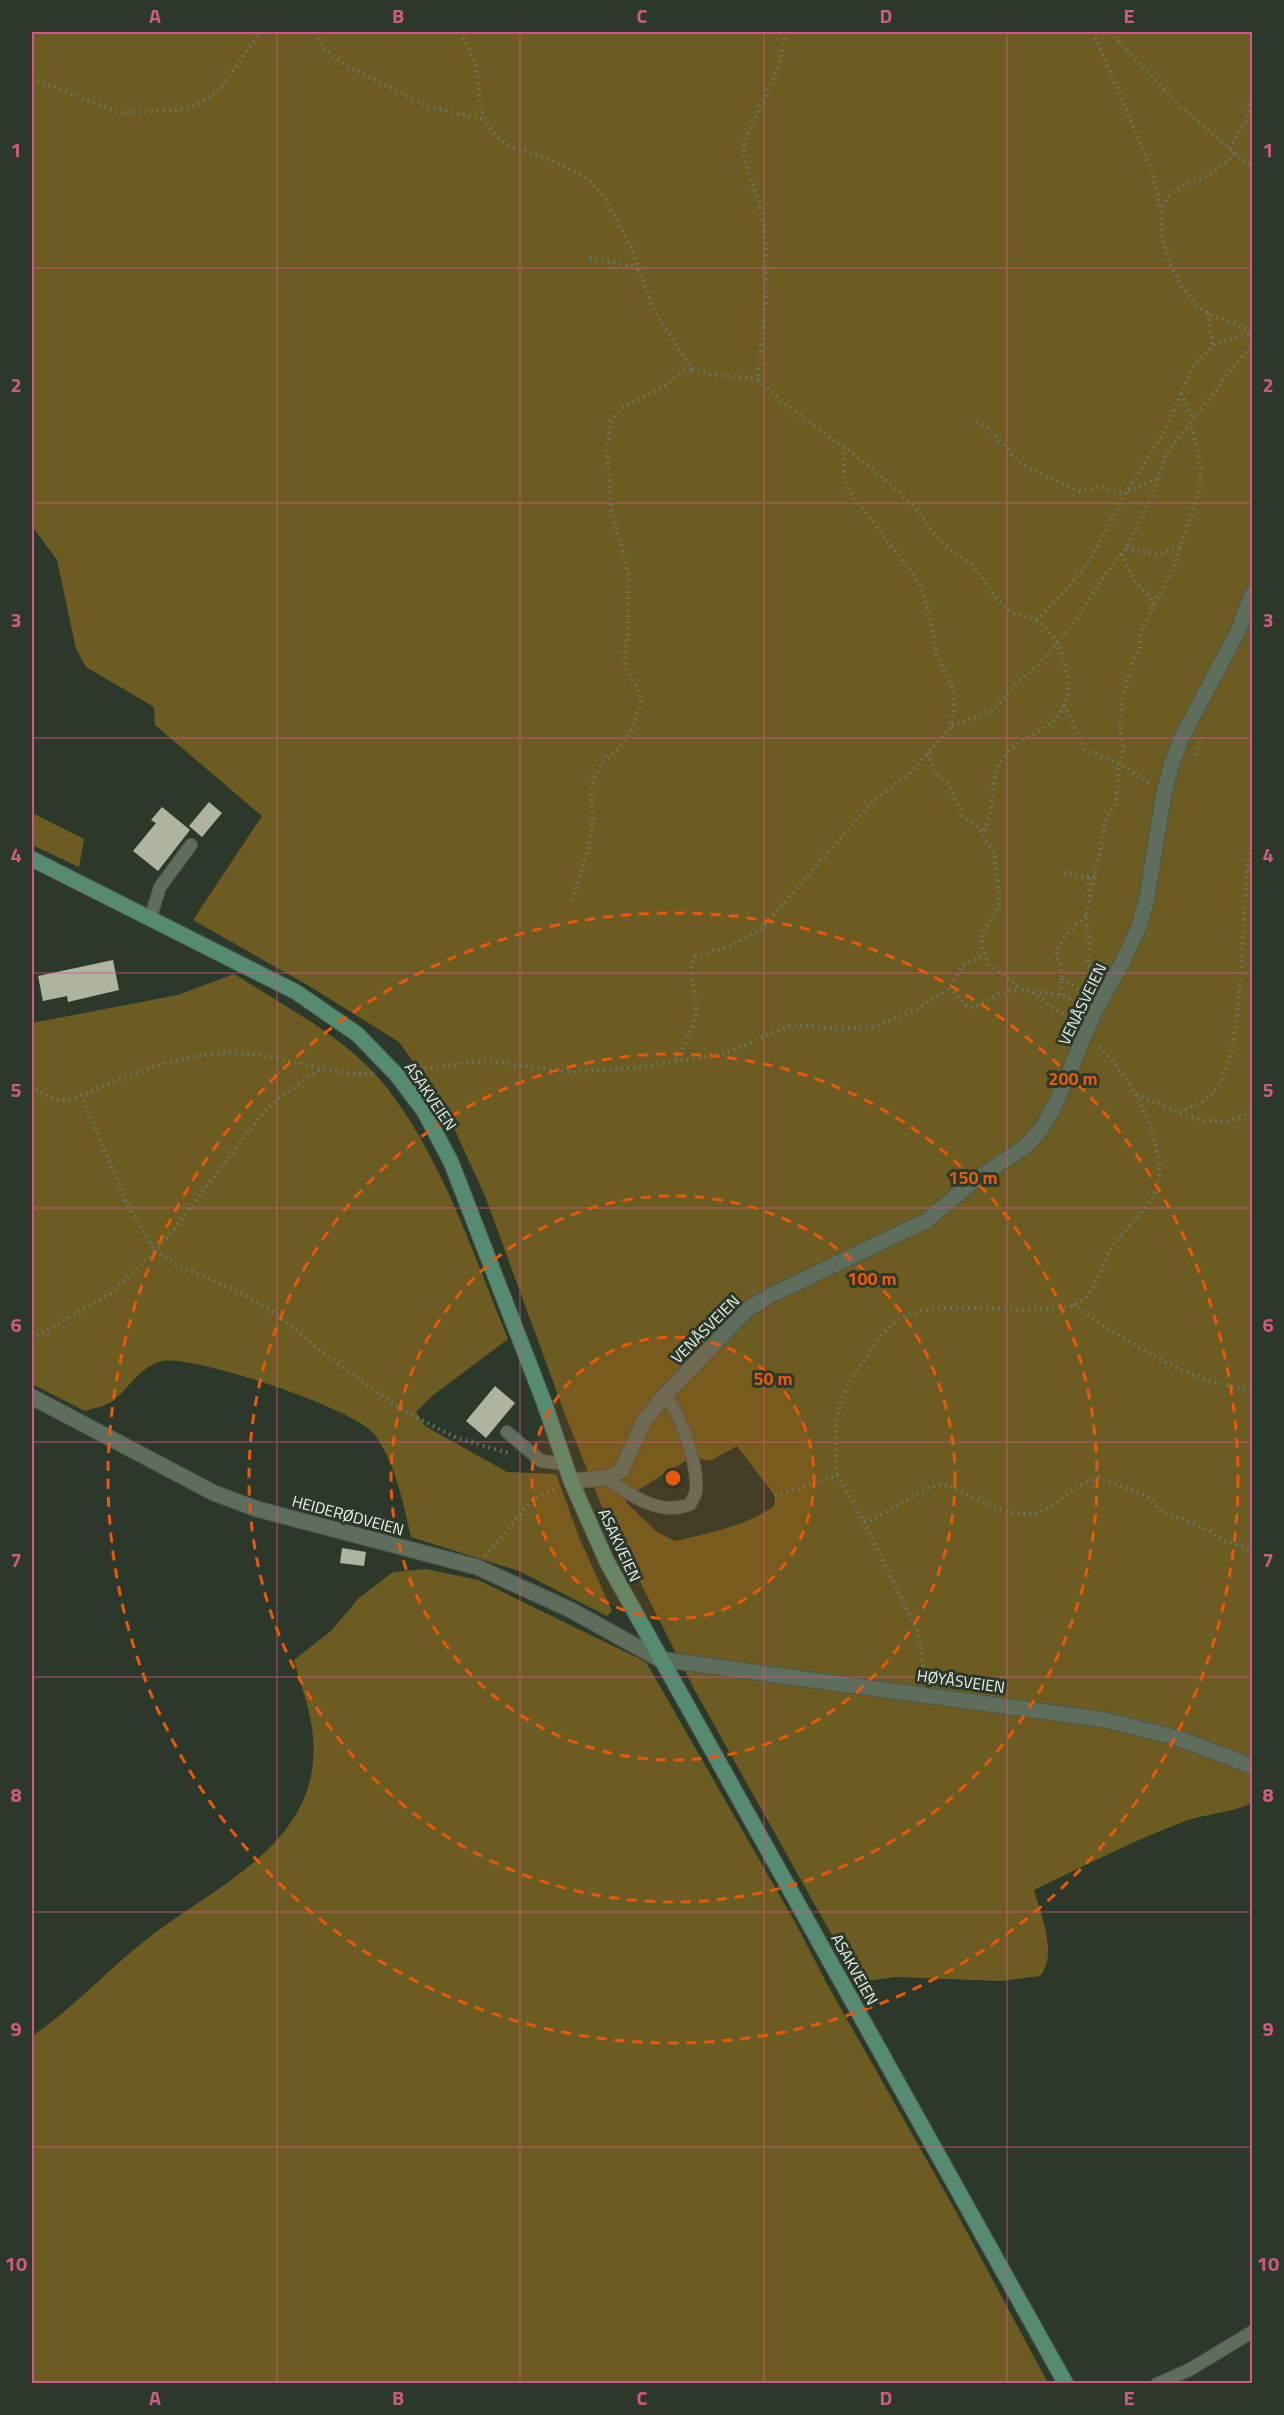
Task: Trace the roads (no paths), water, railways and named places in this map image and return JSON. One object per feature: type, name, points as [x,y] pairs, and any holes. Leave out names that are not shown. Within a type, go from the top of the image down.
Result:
[{"type":"main road","name":"ASAKVEIEN","points":[[32,859],[261,974],[328,1012],[357,1034],[396,1074],[424,1111],[451,1162],[544,1402],[571,1481],[607,1562],[659,1659],[1066,2384]]},
{"type":"street","name":"VENÅSVEIEN","points":[[606,1478],[621,1471],[644,1421],[664,1396],[747,1310],[769,1296],[926,1221],[975,1180],[1026,1146],[1050,1116],[1085,1034],[1143,913],[1164,792],[1181,739],[1239,629],[1252,594]]},
{"type":"street","name":"HEIDERØDVEIEN","points":[[32,1397],[225,1497],[256,1509],[477,1567],[571,1610],[659,1659]]},
{"type":"street","points":[[571,1481],[606,1478]]},
{"type":"street","name":"HØYÅSVEIEN","points":[[659,1659],[717,1669],[927,1695],[1136,1726],[1174,1737],[1252,1766]]},
{"type":"lane","points":[[150,919],[160,887],[191,845]]},
{"type":"lane","points":[[606,1478],[630,1496],[649,1504],[682,1507],[690,1504],[696,1492],[692,1457],[674,1405],[664,1396]]},
{"type":"lane","points":[[507,1432],[541,1461],[565,1464]]},
{"type":"lane","points":[[1157,2384],[1189,2370],[1252,2332]]}]
